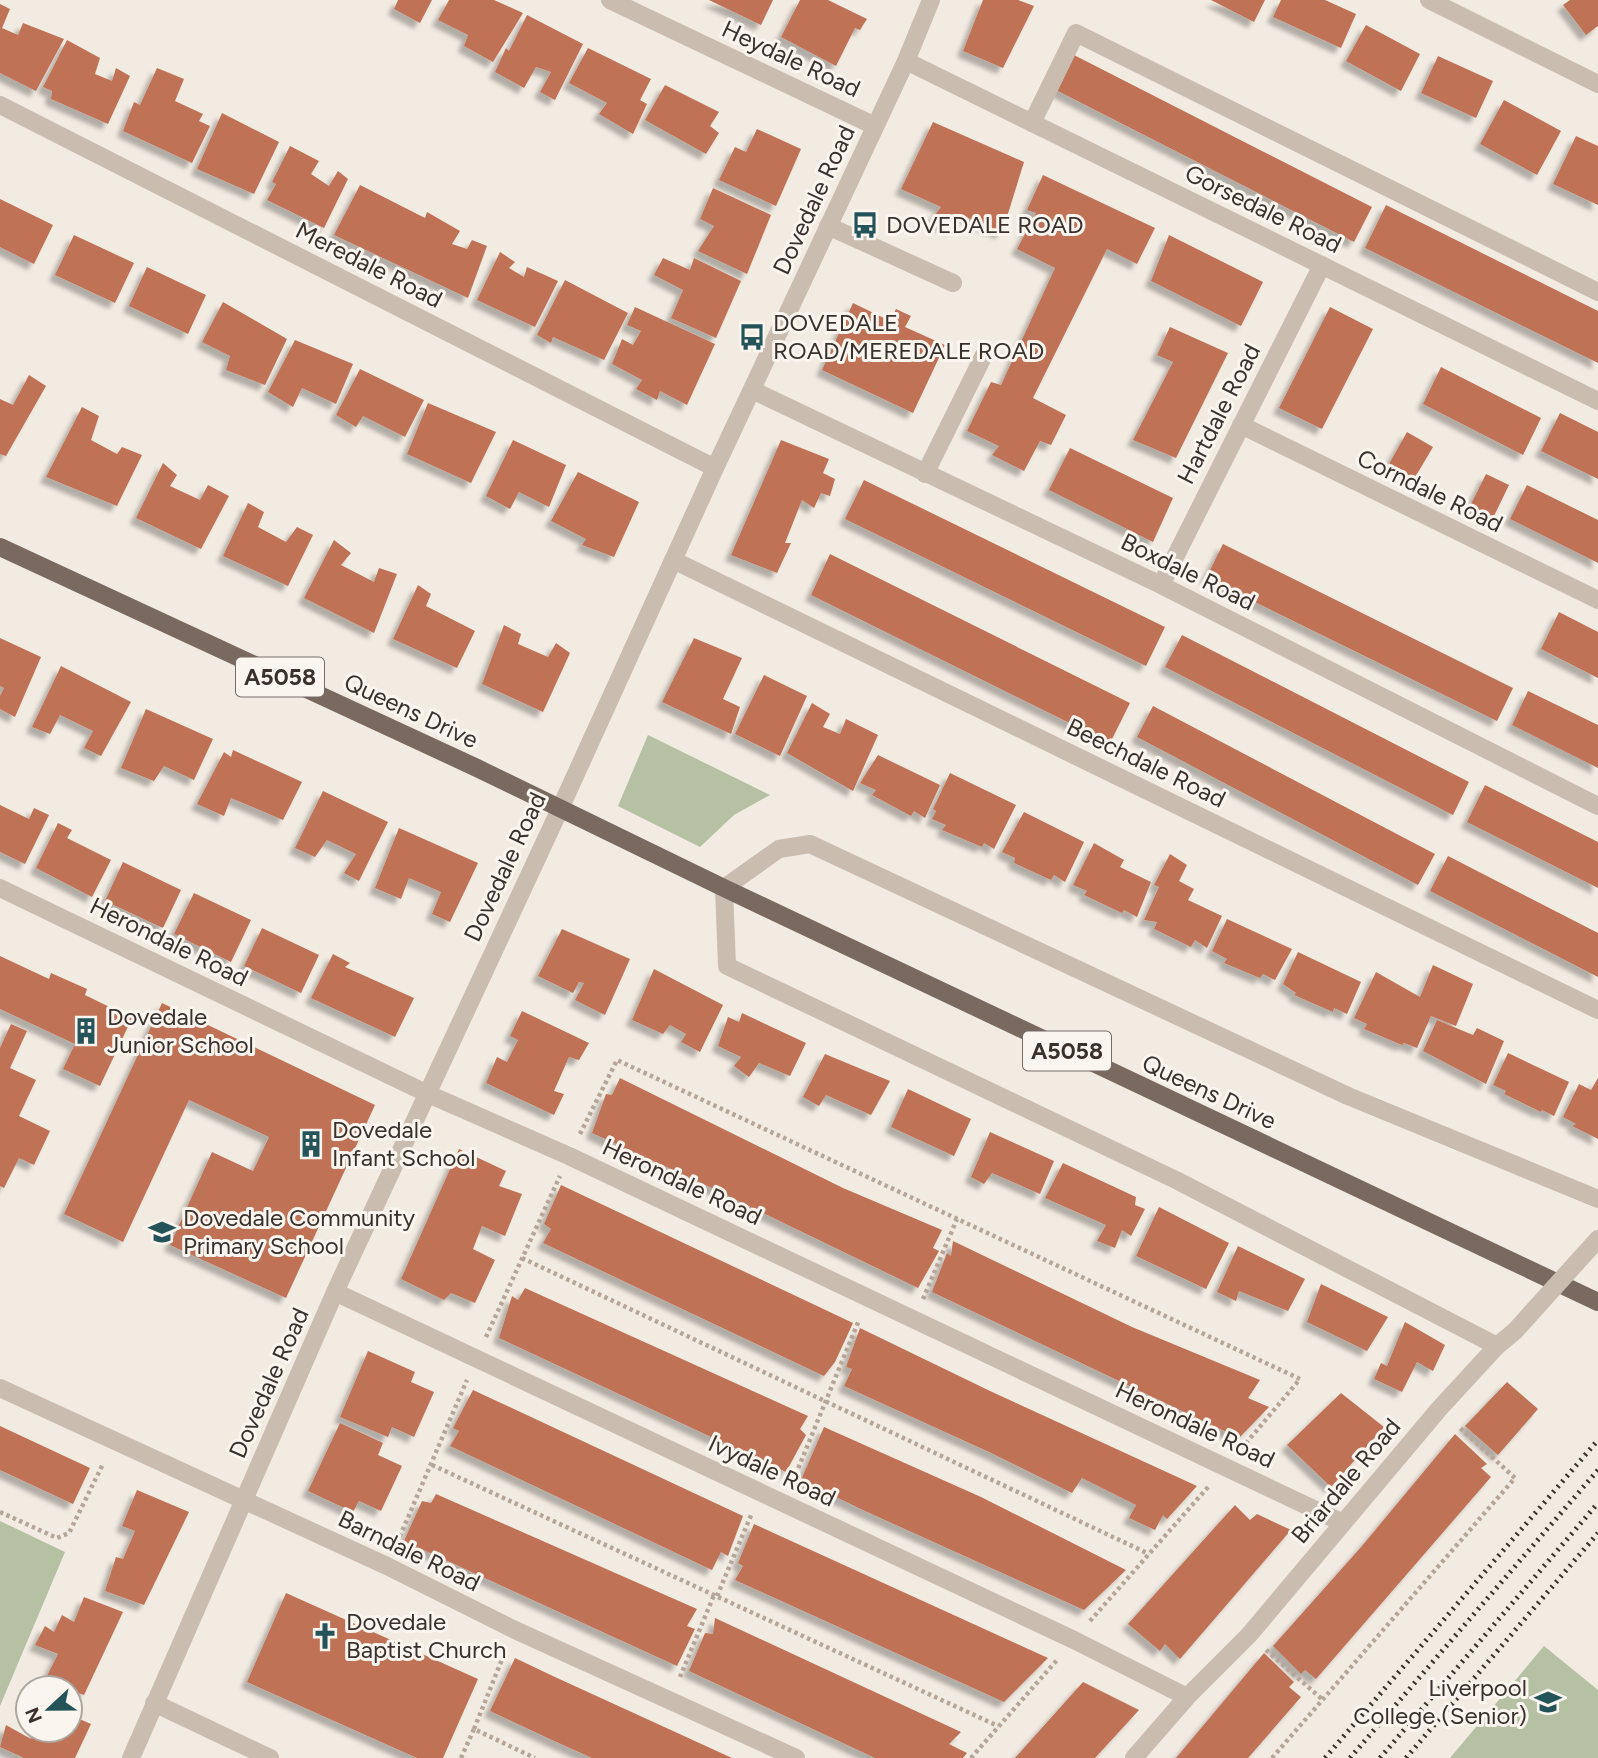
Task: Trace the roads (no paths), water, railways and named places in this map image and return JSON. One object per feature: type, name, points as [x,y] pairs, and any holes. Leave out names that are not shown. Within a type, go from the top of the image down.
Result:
[{"type":"main road","name":"Queens Drive","points":[[0,547],[477,768],[724,888],[1598,1302]]},
{"type":"street","name":"Heydale Road","points":[[610,0],[876,126]]},
{"type":"street","name":"Dovedale Road","points":[[131,1758],[335,1292],[751,390],[906,61],[931,0]]},
{"type":"street","points":[[1429,0],[1598,84]]},
{"type":"street","points":[[1032,123],[1076,33],[1598,292]]},
{"type":"street","name":"Gorsedale Road","points":[[906,61],[1598,401]]},
{"type":"street","name":"Meredale Road","points":[[0,105],[715,468]]},
{"type":"street","points":[[828,226],[953,283]]},
{"type":"street","name":"Hartdale Road","points":[[1161,585],[1322,265]]},
{"type":"street","points":[[925,474],[984,355]]},
{"type":"street","name":"Boxdale Road","points":[[751,390],[1161,585],[1598,806]]},
{"type":"street","name":"Corndale Road","points":[[1241,425],[1598,600]]},
{"type":"street","name":"Beechdale Road","points":[[673,560],[1598,1010]]},
{"type":"street","points":[[1497,1346],[1177,1180],[727,967],[724,888],[779,849],[810,844],[1348,1096],[1598,1199]]},
{"type":"street","name":"Herondale Road","points":[[0,888],[426,1093],[569,1156],[1343,1523]]},
{"type":"street","name":"Briardale Road","points":[[1134,1758],[1187,1697],[1249,1635],[1439,1409],[1497,1346],[1515,1331],[1598,1239]]},
{"type":"street","name":"Ivydale Road","points":[[335,1292],[1074,1640],[1187,1697]]},
{"type":"street","name":"Barndale Road","points":[[0,1388],[387,1566],[515,1630],[796,1758]]},
{"type":"street","points":[[154,1703],[270,1758]]},
{"type":"railway","points":[[1325,1758],[1598,1440]]},
{"type":"railway","points":[[1350,1758],[1598,1470]]},
{"type":"railway","points":[[1380,1758],[1598,1503]]},
{"type":"railway","points":[[1406,1758],[1598,1533]]},
{"type":"place","name":"DOVEDALE ROAD","points":[[865,225]]},
{"type":"place","name":"DOVEDALE ROAD/MEREDALE ROAD","points":[[752,337]]},
{"type":"place","name":"Dovedale Junior School","points":[[86,1031]]},
{"type":"place","name":"Dovedale Infant School","points":[[311,1144]]},
{"type":"place","name":"Dovedale Community Primary School","points":[[162,1232]]},
{"type":"place","name":"Dovedale Baptist Church","points":[[325,1636]]},
{"type":"place","name":"Liverpool College (Senior)","points":[[1548,1702]]}]
